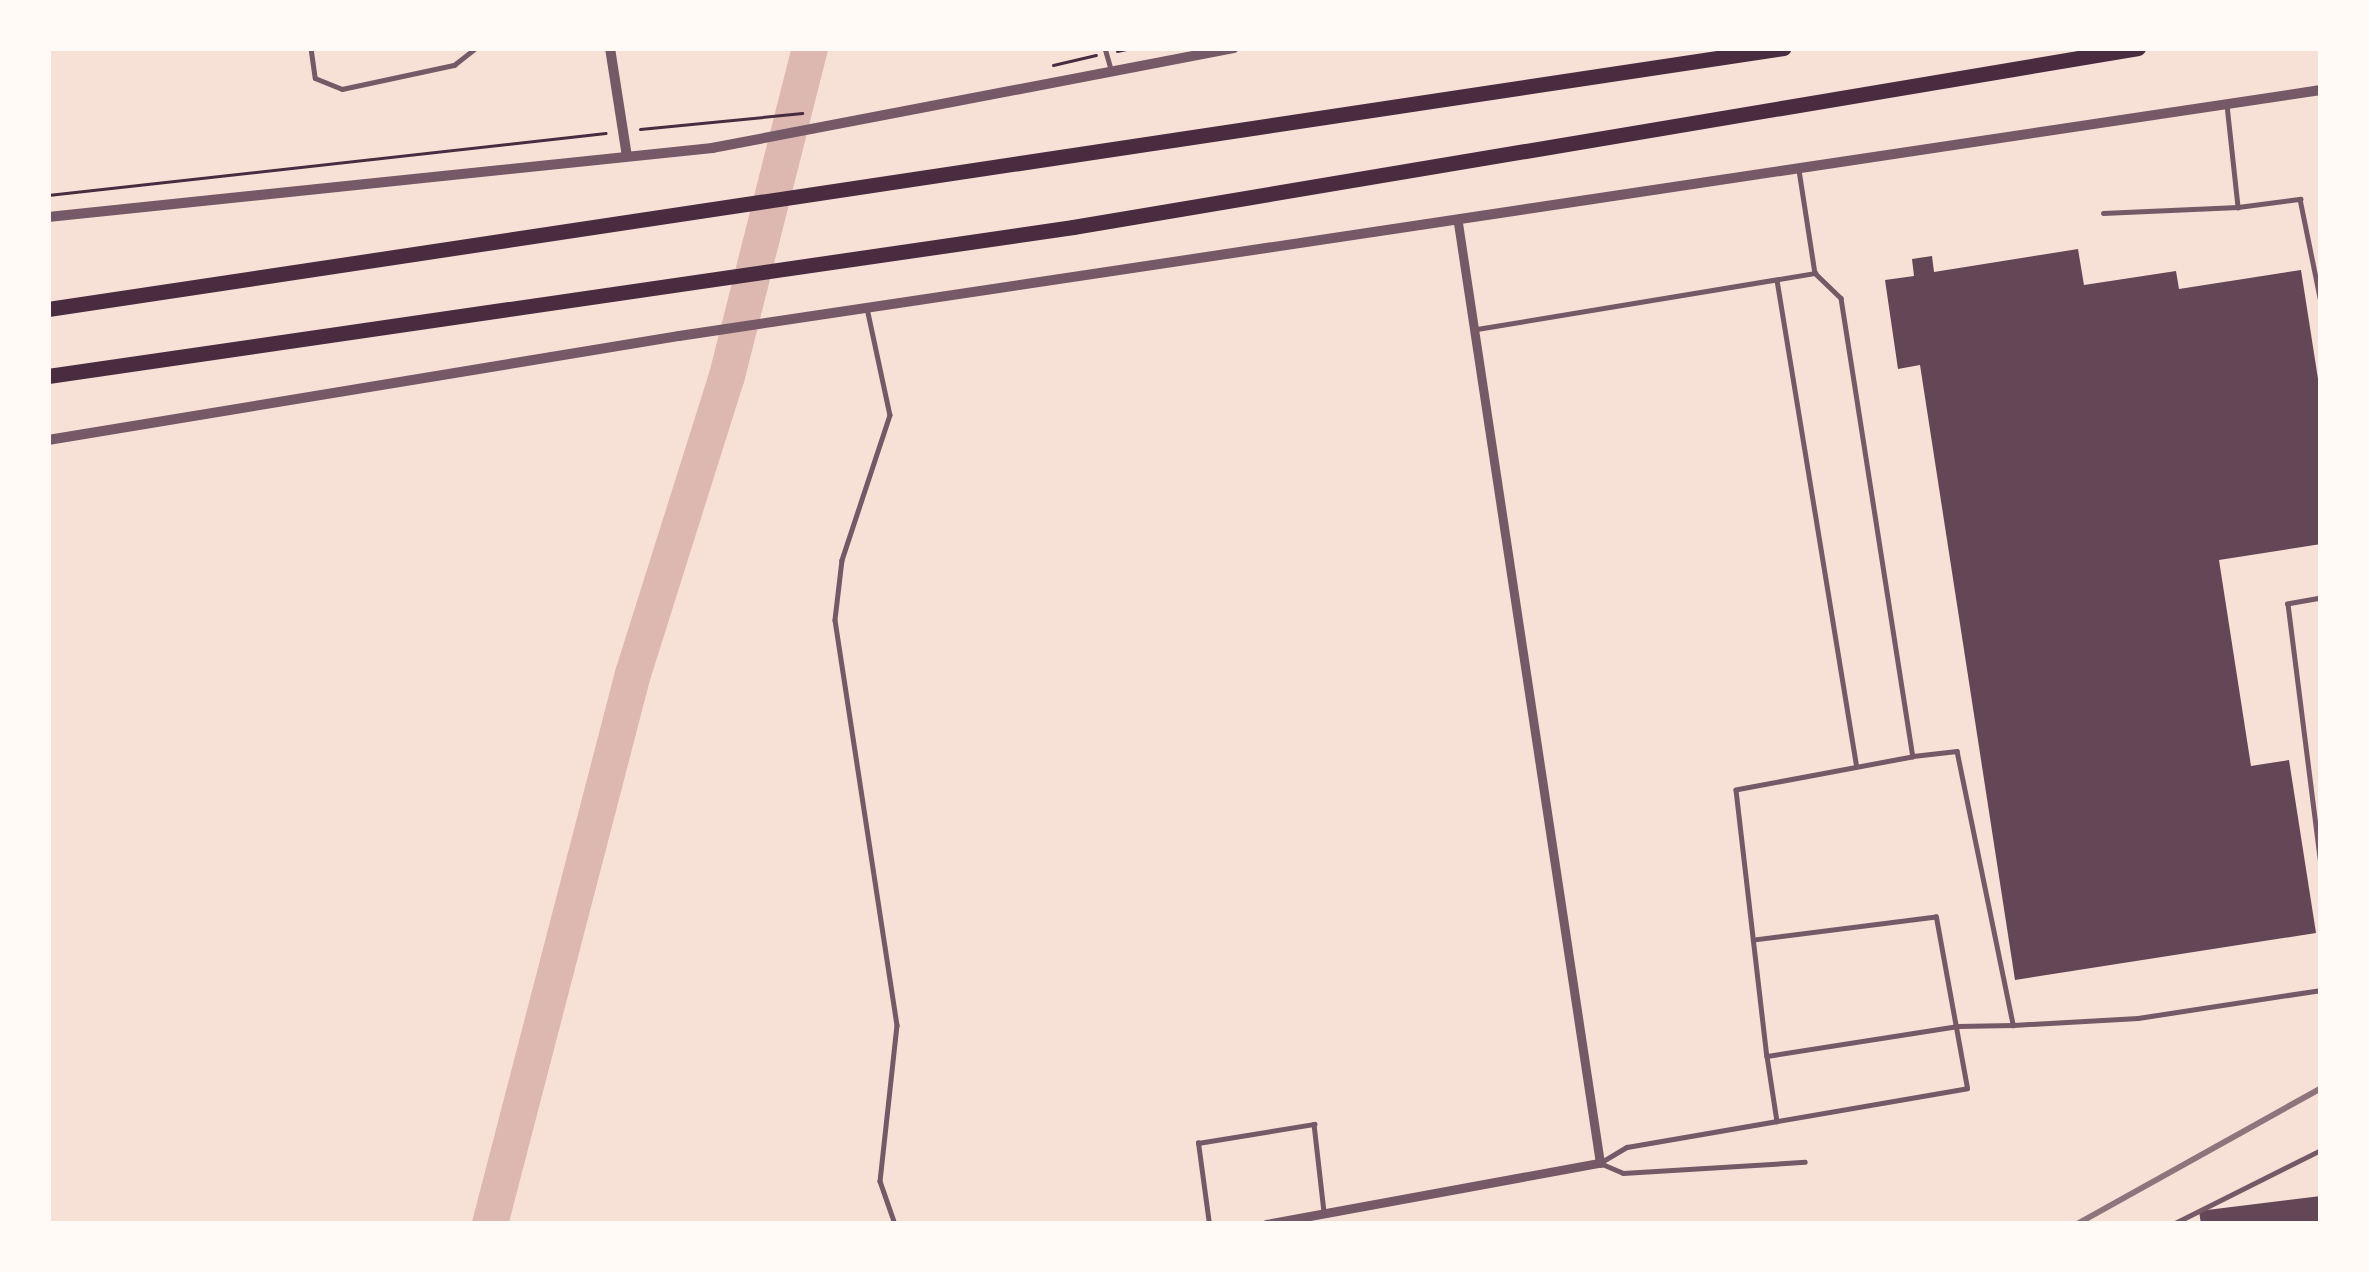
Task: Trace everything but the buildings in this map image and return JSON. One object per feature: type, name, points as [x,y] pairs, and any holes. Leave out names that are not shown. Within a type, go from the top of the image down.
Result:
[{"type":"highway","points":[[48,309],[1783,48]]},
{"type":"highway","points":[[48,376],[800,269],[2138,48]]},
{"type":"street","points":[[610,48],[627,156]]},
{"type":"street","points":[[48,217],[712,148],[849,127],[1113,75],[1174,55],[1234,48]]},
{"type":"street","points":[[48,440],[679,336],[1458,223],[2321,90]]},
{"type":"street","points":[[1267,1224],[1600,1162],[1458,223]]},
{"type":"lane","points":[[311,48],[315,78],[342,89],[454,65],[476,48]]},
{"type":"lane","points":[[1105,48],[1113,75]]},
{"type":"lane","points":[[2227,105],[2238,206]]},
{"type":"lane","points":[[1799,170],[1815,273],[1841,298],[1913,756]]},
{"type":"lane","points":[[2103,213],[2300,199],[2321,302]]},
{"type":"lane","points":[[1474,329],[1815,273]]},
{"type":"lane","points":[[1777,280],[1858,768]]},
{"type":"lane","points":[[867,308],[890,415],[842,560],[835,620],[897,1025],[880,1181],[895,1224]]},
{"type":"lane","points":[[2321,598],[2288,604],[2321,866]]},
{"type":"lane","points":[[1777,1121],[1736,790],[1958,751],[2013,1025]]},
{"type":"lane","points":[[1600,1162],[1627,1147],[1967,1088],[1936,917],[1753,940]]},
{"type":"lane","points":[[1766,1056],[1958,1026],[2138,1018],[2321,990]]},
{"type":"lane","points":[[1210,1224],[1198,1143],[1314,1124],[1324,1215]]},
{"type":"lane","points":[[2174,1224],[2321,1150]]},
{"type":"lane","points":[[1600,1162],[1623,1173],[1805,1162]]},
{"type":"path","points":[[652,128],[718,126],[808,112]]},
{"type":"path","points":[[48,195],[596,134]]},
{"type":"waterway","points":[[490,1224],[633,674],[727,376],[810,48]]},
{"type":"railway","points":[[2077,1224],[2321,1088]]}]
